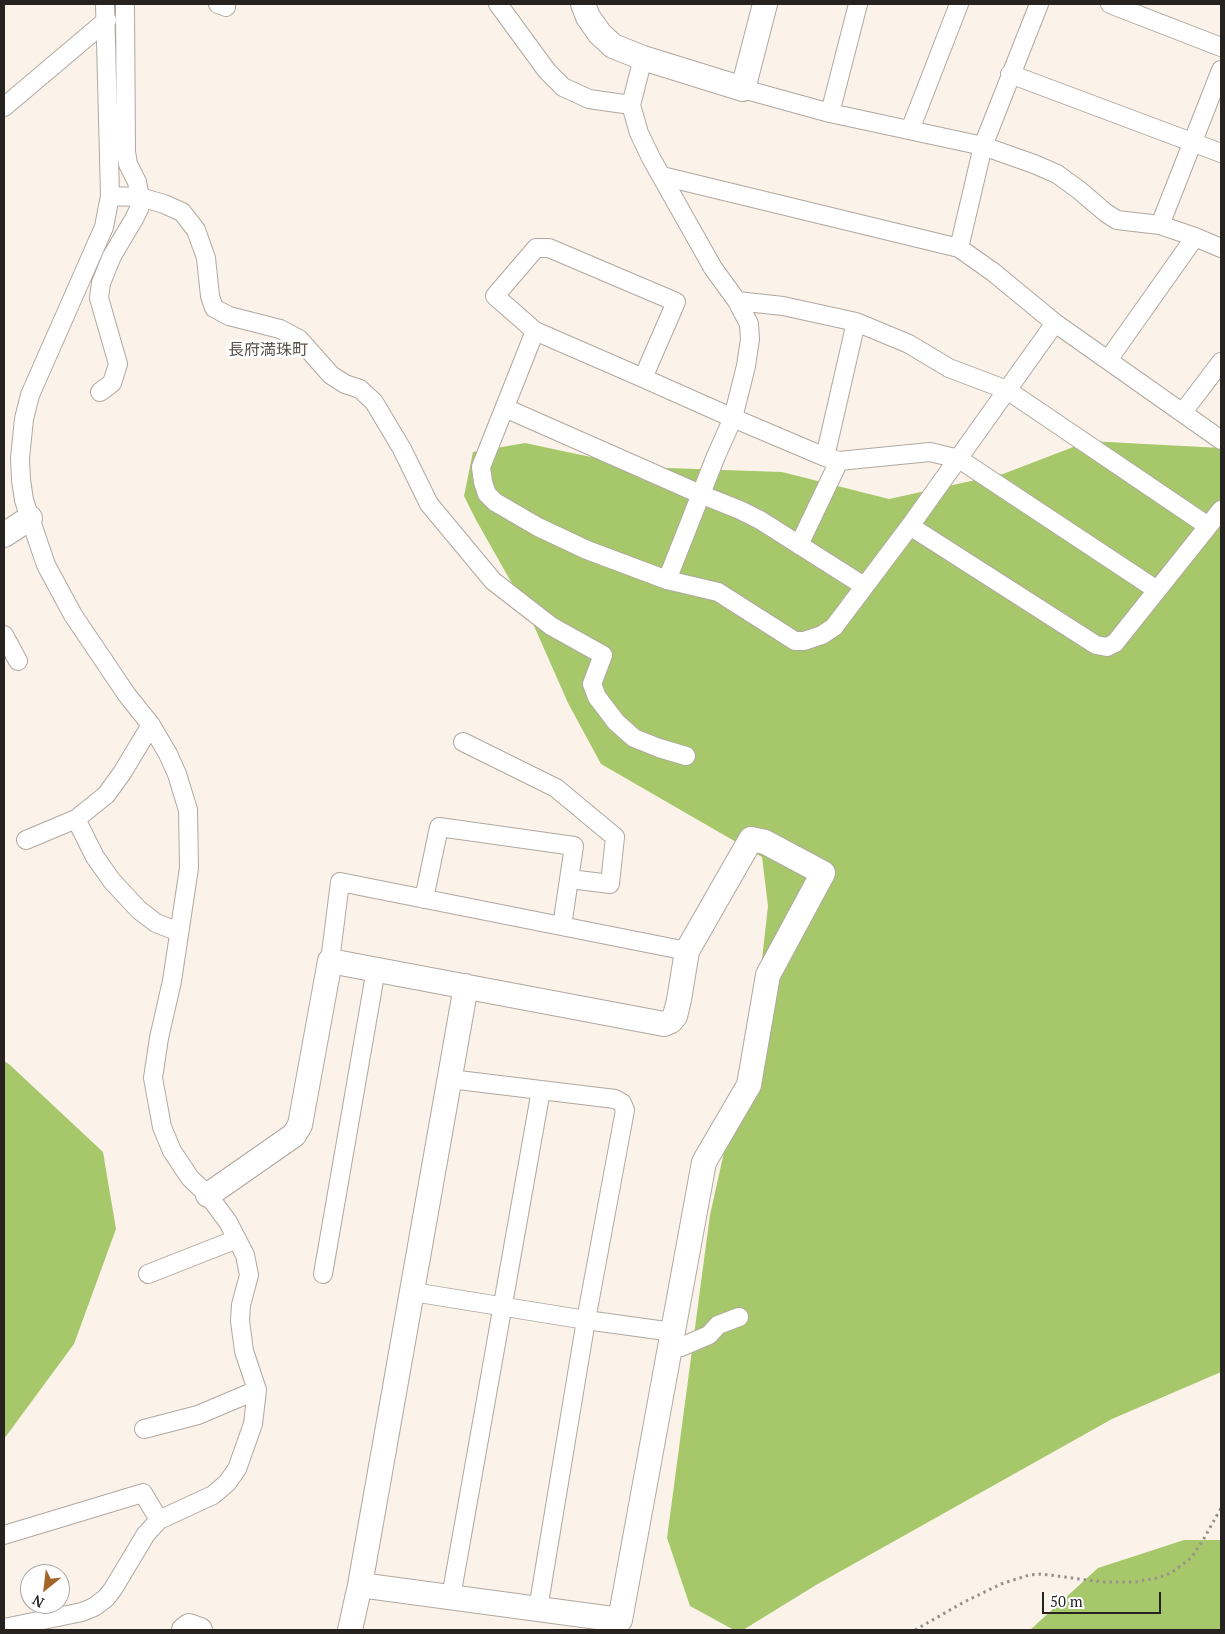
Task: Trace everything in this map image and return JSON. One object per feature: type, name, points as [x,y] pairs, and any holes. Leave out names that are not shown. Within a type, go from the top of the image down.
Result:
[{"type":"street","points":[[100,392],[112,383],[118,364],[99,298],[102,283],[112,256],[136,214],[140,197],[137,182],[128,164],[126,152],[125,4]]},
{"type":"street","points":[[498,4],[547,71],[563,87],[589,99],[631,105]]},
{"type":"street","points":[[583,4],[588,16],[600,34],[613,46],[643,58],[743,89],[830,113],[983,146],[1057,174],[1117,220],[1160,225],[1221,248]]},
{"type":"street","points":[[830,113],[858,4]]},
{"type":"street","points":[[910,130],[959,4]]},
{"type":"street","points":[[959,248],[983,146],[1039,4]]},
{"type":"street","points":[[1110,4],[1129,7],[1221,47]]},
{"type":"street","points":[[743,89],[760,5]]},
{"type":"street","points":[[4,107],[106,12]]},
{"type":"street","points":[[4,1628],[66,1622],[106,1598],[114,1589],[146,1534],[159,1520],[213,1495],[227,1483],[237,1469],[253,1424],[257,1390],[244,1351],[240,1321],[240,1305],[248,1275],[246,1255],[228,1222],[208,1195],[190,1178],[172,1151],[162,1128],[153,1078],[159,1038],[172,981],[188,868],[188,810],[177,774],[168,754],[151,725],[127,695],[73,615],[46,566],[24,500],[21,480],[20,458],[24,418],[30,395],[104,227],[110,196],[106,12]]},
{"type":"street","points":[[643,58],[631,105],[639,133],[713,268],[737,301],[748,324],[750,339],[746,366],[733,418],[666,580]]},
{"type":"street","points":[[1160,225],[1221,70]]},
{"type":"street","points":[[1010,74],[1221,153]]},
{"type":"street","points":[[662,176],[959,248],[993,272],[1055,323],[1221,440]]},
{"type":"street","points":[[110,196],[140,197],[182,212],[196,230],[206,258],[210,296],[214,308],[229,316],[280,329],[299,339],[331,375],[345,384],[360,389],[374,402],[402,449],[429,504],[493,581],[551,626],[603,655],[592,684],[597,697],[616,722],[634,738],[686,756]]},
{"type":"street","points":[[1108,360],[1195,237]]},
{"type":"street","points":[[643,378],[676,302],[549,248],[536,248],[495,296],[535,331],[733,418],[832,459],[930,452],[959,459],[1157,590]]},
{"type":"street","points":[[737,301],[784,306],[856,322],[908,344],[949,368],[1007,390],[1208,526]]},
{"type":"street","points":[[800,546],[832,459],[856,322]]},
{"type":"street","points":[[535,331],[481,467],[487,494],[495,502],[538,527],[587,550],[666,580],[718,592],[795,640],[804,641],[834,627],[959,459],[1055,323]]},
{"type":"street","points":[[1183,412],[1221,362]]},
{"type":"street","points":[[505,408],[740,510],[760,520],[864,586]]},
{"type":"street","points":[[910,526],[1096,644],[1107,646],[1115,643],[1221,510]]},
{"type":"street","points":[[4,535],[30,518]]},
{"type":"street","points":[[4,635],[18,661]]},
{"type":"street","points":[[26,840],[76,819],[106,795],[122,773],[151,725]]},
{"type":"street","points":[[463,742],[556,788],[615,837],[610,884],[570,879]]},
{"type":"street","points":[[76,819],[94,857],[112,881],[144,914],[156,923],[179,932]]},
{"type":"street","points":[[424,899],[439,826],[574,846],[562,926]]},
{"type":"street","points":[[330,961],[664,1024],[671,1021],[675,1016],[686,951],[751,839],[765,842],[823,873],[768,975],[749,1084],[704,1162],[619,1625],[538,1609],[360,1585]]},
{"type":"street","points":[[208,1195],[294,1135],[300,1125],[330,961],[340,882],[686,951]]},
{"type":"street","points":[[323,1274],[376,969]]},
{"type":"street","points":[[350,1630],[360,1585],[413,1292],[466,986]]},
{"type":"street","points":[[450,1080],[614,1099],[622,1102],[624,1110],[586,1320],[538,1609]]},
{"type":"street","points":[[451,1597],[541,1090]]},
{"type":"street","points":[[148,1274],[237,1239]]},
{"type":"street","points":[[413,1292],[586,1320],[671,1340],[681,1347],[708,1335],[718,1325],[740,1317]]},
{"type":"street","points":[[144,1429],[198,1415],[257,1390]]},
{"type":"street","points":[[4,1535],[142,1493],[159,1520]]},
{"type":"street","points":[[184,1630],[189,1626],[200,1630]]},
{"type":"path","points":[[916,1630],[1001,1584],[1029,1575],[1042,1574],[1102,1582],[1134,1582],[1157,1578],[1171,1573],[1190,1558],[1202,1542],[1221,1508]]},
{"type":"green space","points":[[1089,441],[1221,448],[1221,1372],[1112,1419],[816,1585],[743,1630],[734,1630],[690,1606],[667,1538],[710,1215],[757,1004],[768,906],[762,857],[601,764],[568,703],[527,610],[464,496],[473,452],[525,443],[638,467],[782,472],[889,499],[1003,474]]},
{"type":"green space","points":[[4,1061],[103,1152],[116,1229],[74,1344],[4,1439]]},
{"type":"green space","points":[[1184,1540],[1221,1540],[1221,1630],[1030,1630],[1098,1568]]},
{"type":"district","name":"長府満珠町","points":[[268,350]]}]
